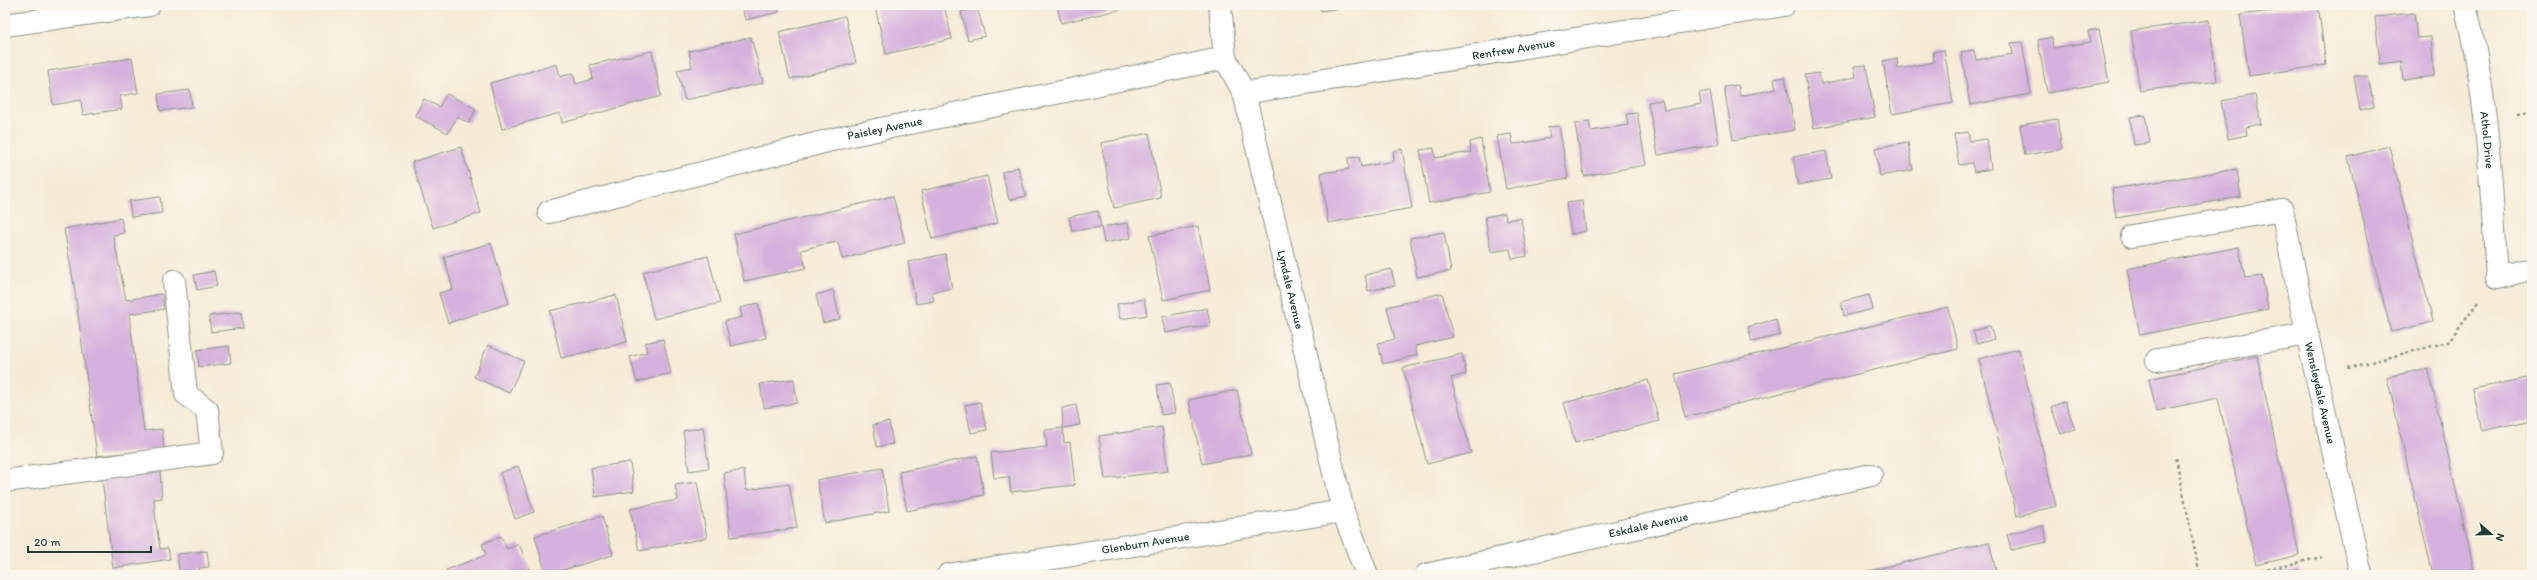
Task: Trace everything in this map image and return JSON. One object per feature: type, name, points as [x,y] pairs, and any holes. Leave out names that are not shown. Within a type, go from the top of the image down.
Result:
[{"type":"street","points":[[5,25],[149,5]]},
{"type":"street","name":"Lyndale Avenue","points":[[1220,5],[1225,58],[1244,93],[1343,510],[1367,575]]},
{"type":"street","name":"Renfrew Avenue","points":[[1244,93],[1784,5]]},
{"type":"street","name":"Athol Drive","points":[[2466,5],[2475,44],[2486,117],[2497,277]]},
{"type":"street","name":"Paisley Avenue","points":[[549,212],[846,136],[1225,58]]},
{"type":"street","name":"Wensleydale Avenue","points":[[2132,236],[2282,210],[2307,334],[2361,575]]},
{"type":"street","points":[[2497,277],[2532,269]]},
{"type":"street","points":[[5,482],[212,453],[207,410],[186,394],[174,281]]},
{"type":"street","points":[[2157,360],[2307,334]]},
{"type":"street","name":"Eskdale Avenue","points":[[1426,575],[1871,475]]},
{"type":"street","name":"Glenburn Avenue","points":[[948,575],[1343,510]]},
{"type":"path","points":[[2317,376],[2448,342],[2497,277]]},
{"type":"path","points":[[2176,458],[2200,575]]},
{"type":"path","points":[[2244,575],[2356,549]]},
{"type":"building","points":[[742,5],[777,5],[779,12],[745,20]]},
{"type":"building","points":[[884,5],[944,5],[952,39],[886,54],[875,7]]},
{"type":"building","points":[[1057,5],[1122,5],[1123,9],[1061,23]]},
{"type":"building","points":[[1320,5],[1354,5],[1354,6],[1321,11]]},
{"type":"building","points":[[2318,5],[2326,65],[2249,76],[2240,15]]},
{"type":"building","points":[[977,7],[985,36],[968,40],[961,12]]},
{"type":"building","points":[[2414,13],[2417,38],[2431,37],[2434,76],[2403,80],[2401,61],[2380,64],[2375,17]]},
{"type":"building","points":[[845,16],[856,63],[790,79],[779,32]]},
{"type":"building","points":[[2209,20],[2217,81],[2140,91],[2131,31]]},
{"type":"building","points":[[2099,29],[2109,82],[2047,93],[2038,40],[2052,37],[2053,48],[2090,42],[2088,31]]},
{"type":"building","points":[[751,37],[763,83],[685,100],[677,70],[692,67],[689,51]]},
{"type":"building","points":[[2022,42],[2031,94],[1970,105],[1961,52],[1974,50],[1976,60],[2013,54],[2011,43]]},
{"type":"building","points":[[1944,50],[1953,103],[1892,114],[1883,61],[1897,58],[1898,69],[1934,62],[1933,52]]},
{"type":"building","points":[[652,51],[661,96],[562,123],[560,113],[502,129],[490,83],[557,64],[560,77],[573,73],[576,84],[593,79],[590,65]]},
{"type":"building","points":[[132,58],[138,93],[120,96],[122,109],[83,115],[81,100],[53,105],[48,71]]},
{"type":"building","points":[[1866,65],[1875,117],[1814,128],[1805,75],[1819,73],[1821,84],[1856,77],[1854,66]]},
{"type":"building","points":[[2354,76],[2368,76],[2374,107],[2360,110]]},
{"type":"building","points":[[1785,77],[1795,130],[1733,140],[1724,87],[1738,85],[1740,96],[1776,89],[1774,79]]},
{"type":"building","points":[[190,90],[192,107],[160,111],[158,94]]},
{"type":"building","points":[[1710,91],[1719,144],[1658,155],[1648,102],[1662,100],[1664,110],[1680,108],[1701,104],[1699,93]]},
{"type":"building","points":[[447,94],[476,109],[469,123],[457,117],[448,133],[415,116],[424,99],[439,107]]},
{"type":"building","points":[[2255,95],[2261,124],[2246,127],[2247,135],[2228,139],[2221,101]]},
{"type":"building","points":[[1637,113],[1646,165],[1584,176],[1575,124],[1589,121],[1591,131],[1628,125],[1626,114]]},
{"type":"building","points":[[2145,115],[2150,143],[2134,145],[2130,117]]},
{"type":"building","points":[[2057,119],[2062,149],[2025,155],[2020,125]]},
{"type":"building","points":[[1559,126],[1568,178],[1506,189],[1497,136],[1511,134],[1513,144],[1529,142],[1550,138],[1548,127]]},
{"type":"building","points":[[1968,132],[1970,141],[1987,139],[1991,169],[1974,172],[1972,163],[1959,165],[1954,134]]},
{"type":"building","points":[[1149,133],[1161,198],[1114,208],[1101,143]]},
{"type":"building","points":[[1481,139],[1490,192],[1429,203],[1420,150],[1434,148],[1435,158],[1471,152],[1470,142]]},
{"type":"building","points":[[1908,142],[1913,170],[1880,176],[1875,148]]},
{"type":"building","points":[[2389,146],[2433,322],[2391,332],[2348,157]]},
{"type":"building","points":[[461,147],[481,213],[433,228],[412,162]]},
{"type":"building","points":[[1402,149],[1412,208],[1328,223],[1321,173],[1349,169],[1348,158],[1359,157],[1361,167],[1394,161],[1393,151]]},
{"type":"building","points":[[1826,151],[1831,179],[1798,185],[1793,157]]},
{"type":"building","points":[[1018,167],[1026,196],[1009,200],[1002,172]]},
{"type":"building","points":[[2237,169],[2241,197],[2116,218],[2112,189]]},
{"type":"building","points":[[987,176],[998,223],[932,239],[921,191]]},
{"type":"building","points":[[893,196],[905,243],[842,259],[838,242],[821,245],[801,250],[806,268],[744,281],[734,234]]},
{"type":"building","points":[[160,197],[162,213],[131,217],[129,201]]},
{"type":"building","points":[[1582,201],[1586,231],[1571,234],[1566,203]]},
{"type":"building","points":[[1098,211],[1101,227],[1072,231],[1069,217]]},
{"type":"building","points":[[1505,213],[1506,220],[1521,218],[1527,256],[1512,259],[1510,249],[1491,252],[1485,217]]},
{"type":"building","points":[[121,218],[124,233],[113,235],[126,300],[162,294],[164,309],[129,314],[144,431],[162,429],[164,449],[97,456],[74,285],[64,229]]},
{"type":"building","points":[[1128,223],[1131,238],[1104,243],[1101,227]]},
{"type":"building","points":[[1198,226],[1210,290],[1163,300],[1149,236]]},
{"type":"building","points":[[1444,232],[1451,271],[1417,277],[1410,238]]},
{"type":"building","points":[[491,243],[509,303],[448,323],[439,293],[453,289],[444,257]]},
{"type":"building","points":[[2239,247],[2245,278],[2262,276],[2268,309],[2140,335],[2127,269]]},
{"type":"building","points":[[945,254],[952,288],[932,292],[934,301],[916,304],[908,262]]},
{"type":"building","points":[[708,256],[720,303],[654,319],[643,272]]},
{"type":"building","points":[[1391,269],[1395,285],[1368,291],[1365,275]]},
{"type":"building","points":[[214,271],[217,286],[197,290],[194,275]]},
{"type":"building","points":[[833,290],[840,319],[823,323],[816,295]]},
{"type":"building","points":[[1442,293],[1453,337],[1415,346],[1417,355],[1383,364],[1378,343],[1395,339],[1387,307]]},
{"type":"building","points":[[616,295],[627,342],[561,358],[550,311]]},
{"type":"building","points":[[1869,295],[1873,309],[1844,316],[1841,302]]},
{"type":"building","points":[[1144,299],[1147,315],[1120,319],[1117,304]]},
{"type":"building","points":[[758,303],[766,338],[731,346],[725,321],[742,317],[740,308]]},
{"type":"building","points":[[1948,307],[1958,349],[1685,417],[1675,374]]},
{"type":"building","points":[[1207,308],[1210,325],[1165,333],[1162,317]]},
{"type":"building","points":[[241,312],[243,328],[211,332],[209,316]]},
{"type":"building","points":[[1776,319],[1780,335],[1752,342],[1748,327]]},
{"type":"building","points":[[1990,326],[1994,339],[1977,344],[1973,331]]},
{"type":"building","points":[[663,339],[671,373],[637,382],[630,357],[647,352],[645,343]]},
{"type":"building","points":[[488,345],[524,361],[509,393],[474,377]]},
{"type":"building","points":[[229,346],[231,363],[199,367],[197,350]]},
{"type":"building","points":[[2019,349],[2056,506],[2017,516],[1979,359]]},
{"type":"building","points":[[1462,354],[1466,374],[1451,378],[1471,453],[1427,464],[1403,368]]},
{"type":"building","points":[[2257,356],[2299,555],[2256,565],[2218,398],[2156,411],[2149,379]]},
{"type":"building","points":[[2428,368],[2475,575],[2433,575],[2387,377]]},
{"type":"building","points":[[2532,377],[2532,420],[2482,431],[2473,389]]},
{"type":"building","points":[[794,379],[797,403],[764,408],[760,384]]},
{"type":"building","points":[[1648,380],[1659,421],[1575,443],[1564,403]]},
{"type":"building","points":[[1170,383],[1175,413],[1161,415],[1157,385]]},
{"type":"building","points":[[1237,390],[1251,454],[1202,464],[1189,400]]},
{"type":"building","points":[[2065,401],[2075,429],[2061,434],[2051,407]]},
{"type":"building","points":[[980,402],[987,430],[971,433],[965,405]]},
{"type":"building","points":[[1076,405],[1080,425],[1063,428],[1062,408]]},
{"type":"building","points":[[889,422],[893,444],[877,447],[873,425]]},
{"type":"building","points":[[703,427],[709,468],[689,471],[683,431]]},
{"type":"building","points":[[1162,427],[1168,471],[1105,479],[1099,436]]},
{"type":"building","points":[[1063,428],[1064,443],[1070,442],[1075,485],[1011,492],[1009,477],[994,478],[991,453],[1047,447],[1045,430]]},
{"type":"building","points":[[977,456],[984,495],[907,511],[899,472]]},
{"type":"building","points":[[630,462],[634,491],[595,497],[591,468]]},
{"type":"building","points":[[518,466],[534,512],[515,519],[500,473]]},
{"type":"building","points":[[882,468],[889,511],[825,523],[817,480]]},
{"type":"building","points":[[744,470],[746,490],[789,484],[797,528],[731,537],[724,473]]},
{"type":"building","points":[[160,471],[162,498],[154,499],[156,524],[160,549],[168,548],[170,559],[113,568],[102,479]]},
{"type":"building","points":[[697,482],[707,538],[639,551],[630,509],[678,500],[675,485]]},
{"type":"building","points":[[602,516],[613,555],[546,575],[535,536]]},
{"type":"building","points":[[2043,526],[2047,542],[2011,550],[2007,534]]},
{"type":"building","points":[[501,536],[507,549],[519,544],[531,573],[526,575],[448,575],[446,570],[486,555],[482,544]]},
{"type":"building","points":[[1989,542],[1997,575],[1856,575],[1856,574]]},
{"type":"building","points":[[207,551],[209,567],[199,568],[199,575],[180,575],[177,554]]},
{"type":"building","points":[[2299,569],[2300,575],[2273,575],[2273,574]]}]
